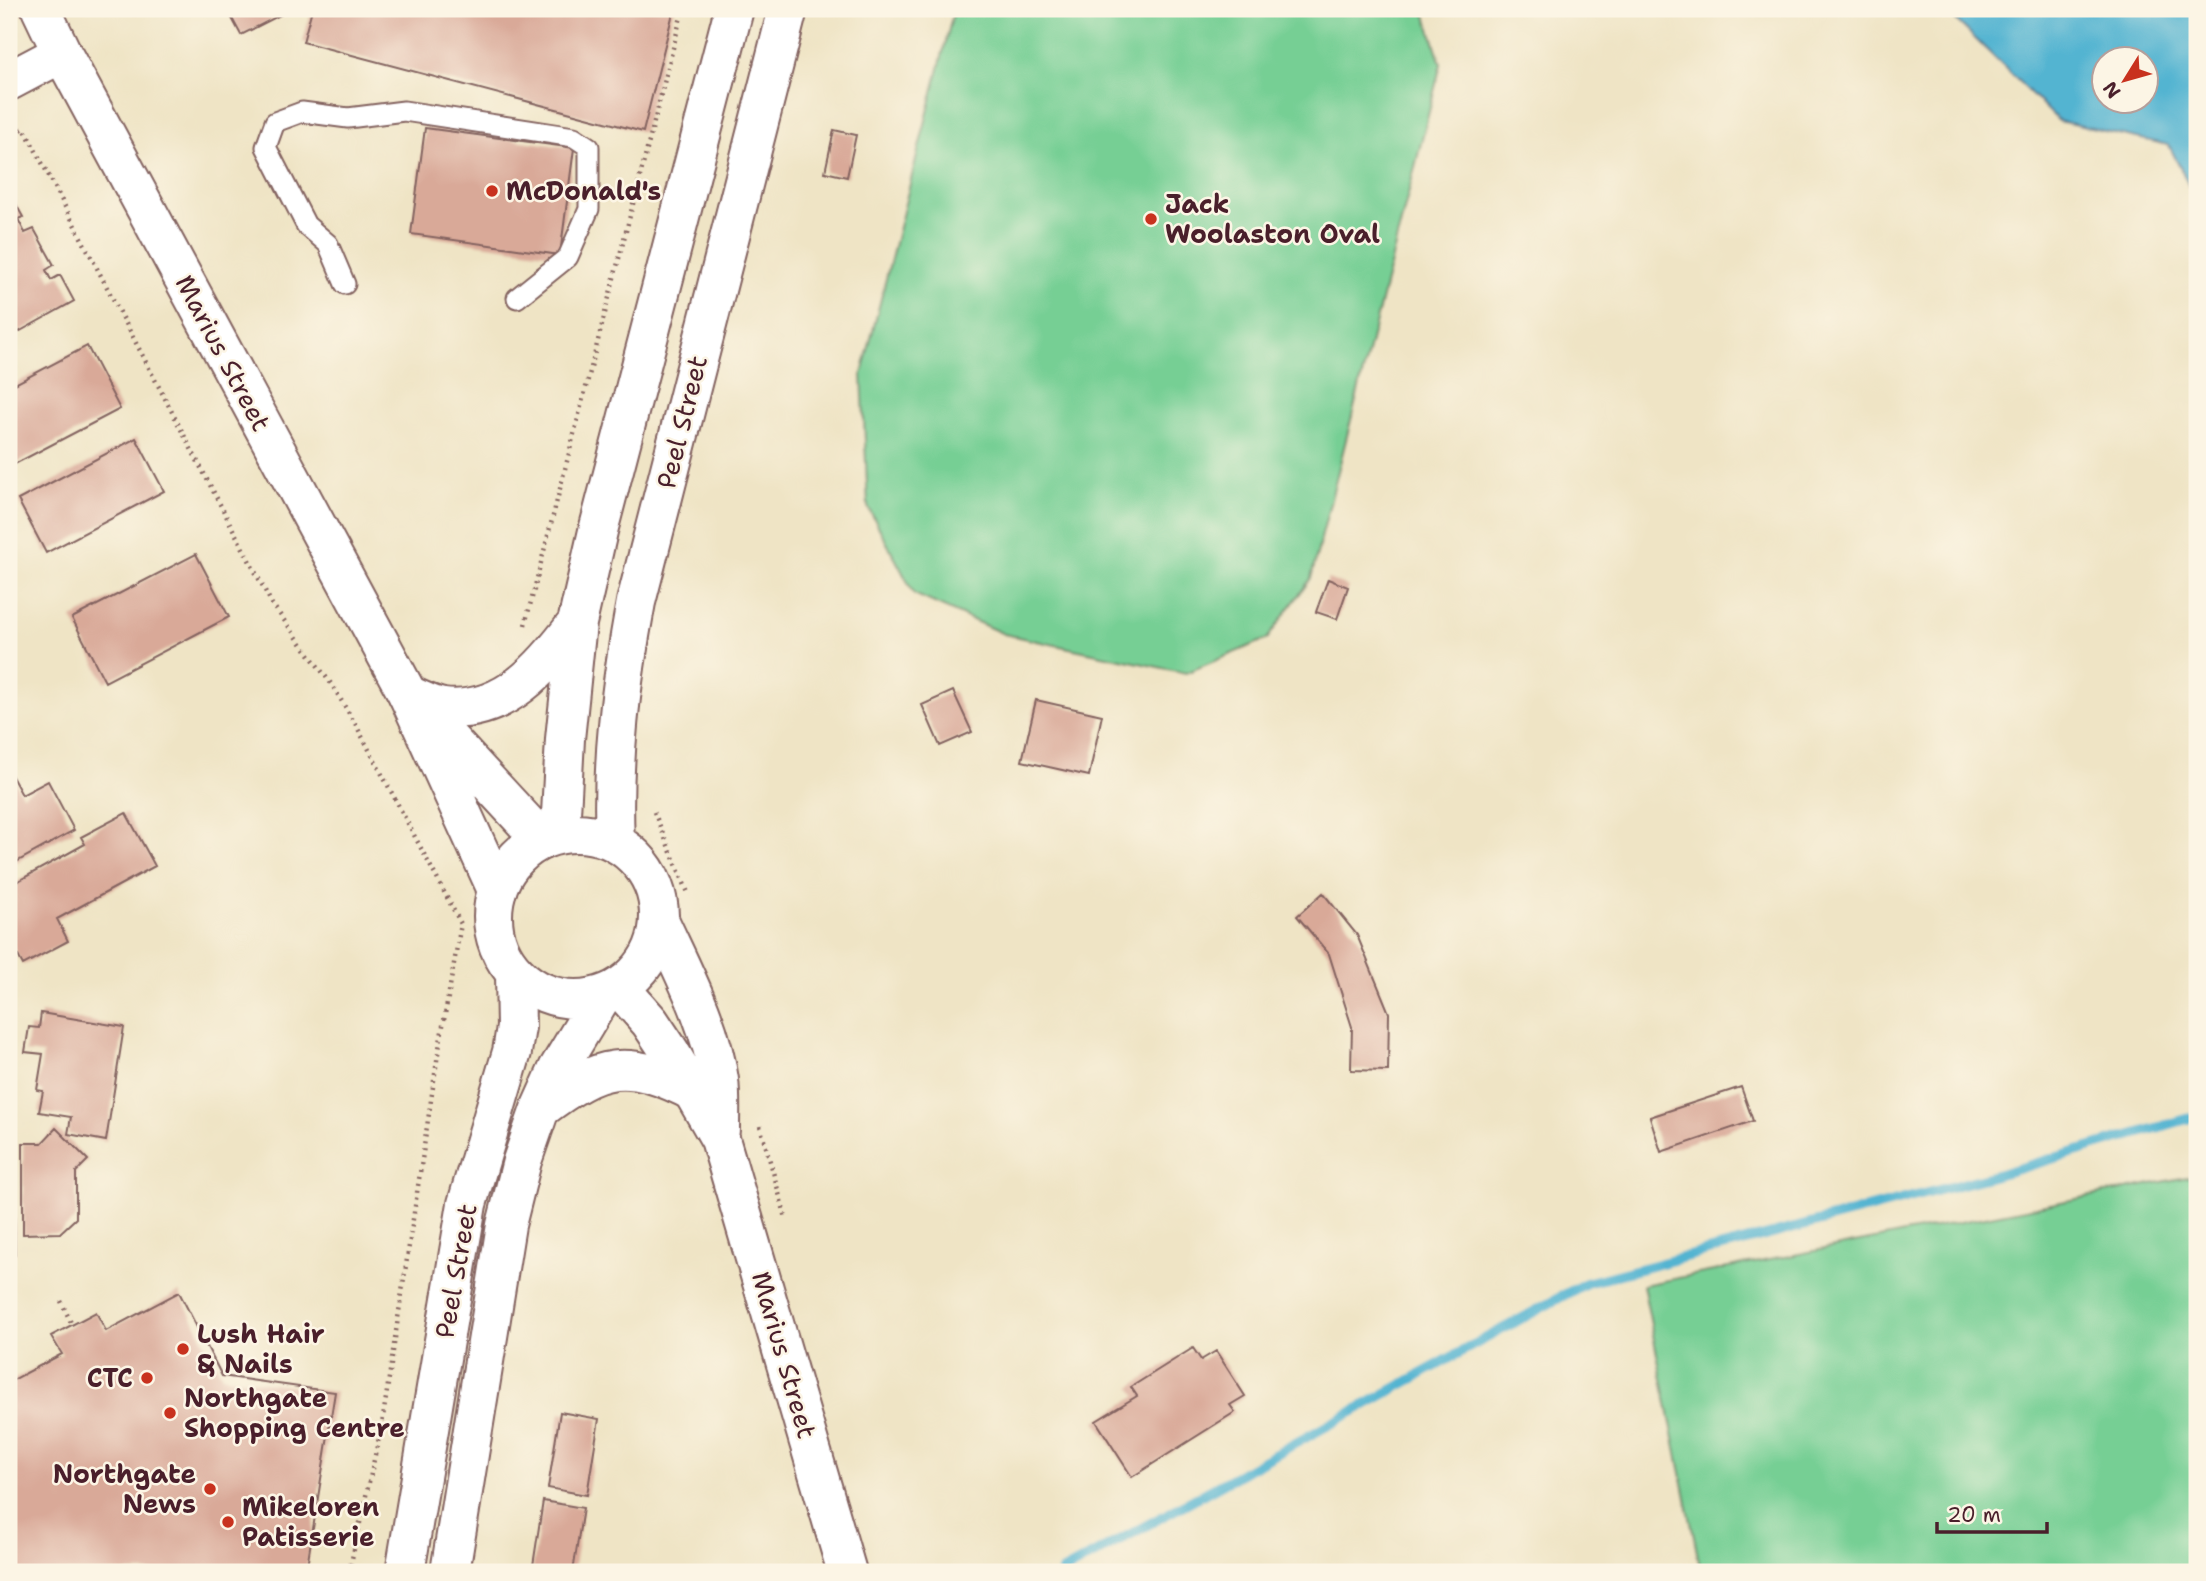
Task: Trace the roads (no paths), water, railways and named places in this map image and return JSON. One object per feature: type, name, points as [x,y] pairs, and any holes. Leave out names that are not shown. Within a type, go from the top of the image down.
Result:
[{"type":"main road","name":"Marius Street","points":[[41,9],[62,53],[408,695],[497,890]]},
{"type":"main road","name":"Peel Street","points":[[551,836],[565,739],[577,623],[598,531],[734,9]]},
{"type":"main road","name":"Peel Street","points":[[615,842],[612,790],[616,734],[636,603],[788,9]]},
{"type":"main road","points":[[9,81],[62,53]]},
{"type":"main road","points":[[408,695],[440,707],[467,709],[494,701],[522,685],[548,661],[577,623]]},
{"type":"main road","name":"Marius Street","points":[[408,695],[551,836]]},
{"type":"main road","points":[[576,831],[595,834],[615,842],[631,853],[644,867],[653,883],[659,902],[660,922],[654,948],[640,971],[611,992],[578,1000],[558,998],[535,989],[515,974],[497,943],[493,907],[497,890],[507,869],[522,852],[551,836],[576,831]]},
{"type":"main road","name":"Marius Street","points":[[660,922],[695,996],[712,1045],[719,1082],[720,1139]]},
{"type":"main road","name":"Peel Street","points":[[405,1572],[467,1204],[512,1052],[516,1027],[515,974]]},
{"type":"main road","name":"Marius Street","points":[[611,992],[650,1022],[696,1093],[720,1139],[847,1572]]},
{"type":"main road","name":"Peel Street","points":[[450,1572],[506,1225],[522,1161],[540,1109],[558,1069],[611,992]]},
{"type":"main road","points":[[540,1109],[571,1086],[600,1072],[626,1069],[649,1073],[696,1093]]},
{"type":"lane","points":[[345,284],[328,244],[306,225],[266,147],[275,122],[302,111],[348,118],[404,111],[574,137],[589,147],[589,209],[568,257],[517,298]]},
{"type":"water","points":[[1945,9],[2197,9],[2197,202],[2169,145],[2059,121]]},
{"type":"waterway","points":[[1062,1572],[1586,1283],[2007,1172],[2197,1116]]},
{"type":"place","name":"McDonald's","points":[[492,191]]},
{"type":"place","name":"Jack Woolaston Oval","points":[[1151,219]]},
{"type":"place","name":"Lush Hair & Nails","points":[[183,1349]]},
{"type":"place","name":"CTC","points":[[147,1378]]},
{"type":"place","name":"Northgate Shopping Centre","points":[[170,1413]]},
{"type":"place","name":"Northgate News","points":[[210,1489]]},
{"type":"place","name":"Mikeloren Patisserie","points":[[228,1522]]}]
